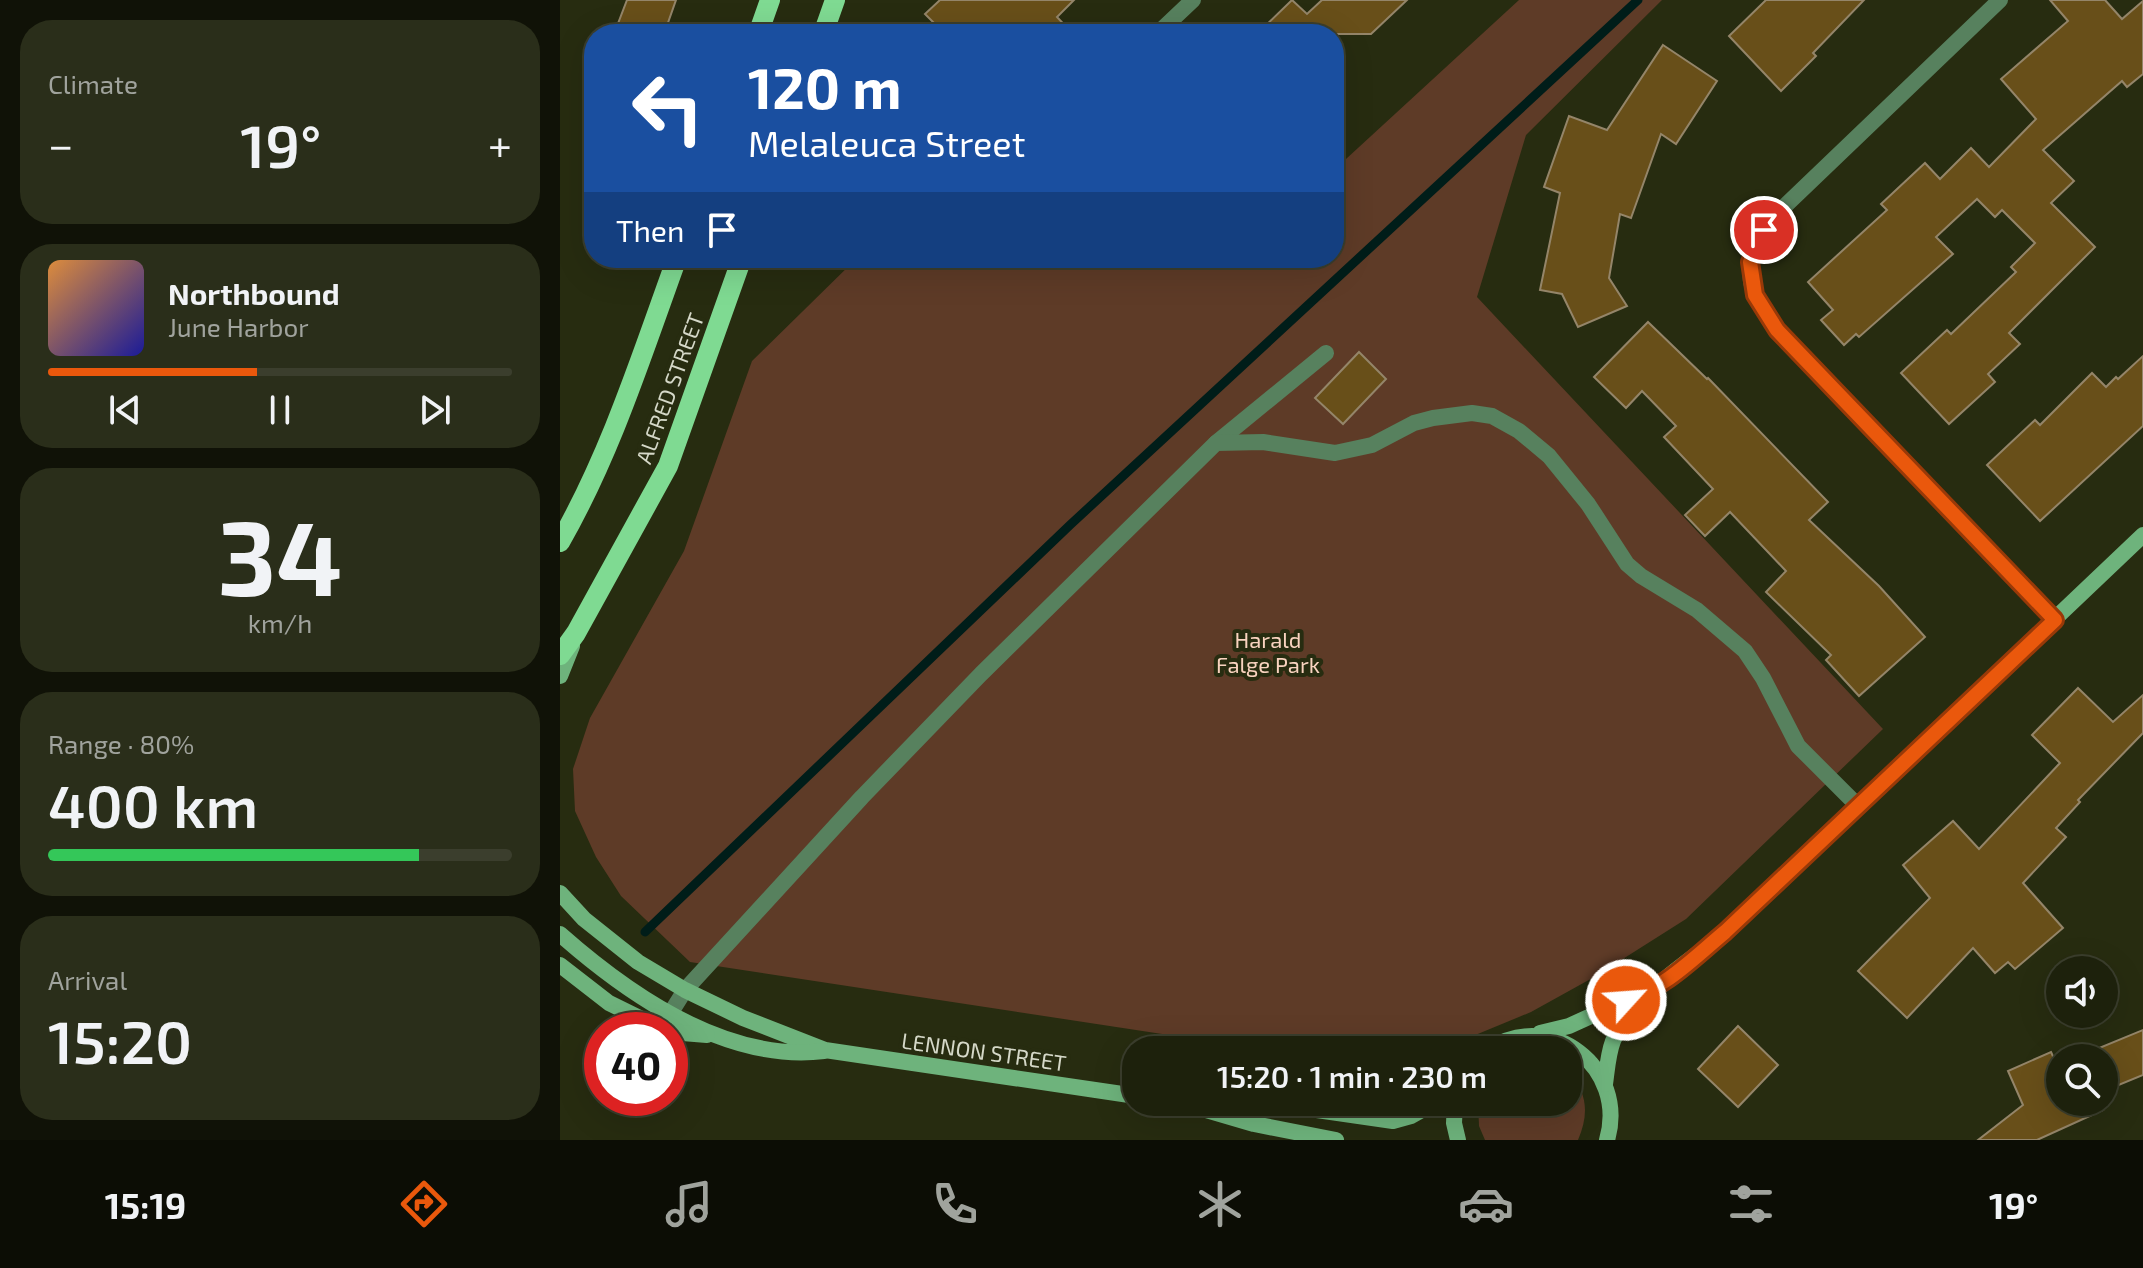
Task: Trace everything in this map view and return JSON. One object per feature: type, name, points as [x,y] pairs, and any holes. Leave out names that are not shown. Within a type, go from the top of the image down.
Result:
[{"type":"main road","points":[[762,24],[770,0]]},
{"type":"main road","points":[[827,24],[835,0]]},
{"type":"main road","name":"ALFRED STREET","points":[[560,542],[612,437],[673,268]]},
{"type":"main road","name":"ALFRED STREET","points":[[560,655],[576,633],[668,466],[738,268]]},
{"type":"street","points":[[1168,24],[1193,0]]},
{"type":"street","points":[[2000,0],[1787,204],[1764,230],[1750,262],[1755,295],[1777,330],[2055,620]]},
{"type":"street","points":[[671,1012],[685,990],[862,797],[981,674],[1216,443],[1326,353]]},
{"type":"street","points":[[1216,443],[1263,442],[1335,453],[1372,445],[1414,423],[1472,413],[1492,416],[1519,431],[1549,456],[1588,504],[1627,564],[1641,576],[1690,605],[1745,651],[1763,678],[1798,746],[1859,807]]},
{"type":"street","points":[[1605,1084],[1613,1042],[1645,995],[1725,932],[2143,535]]},
{"type":"street","points":[[560,676],[576,633]]},
{"type":"street","name":"LENNON STREET","points":[[560,893],[584,919],[638,962],[685,990],[743,1018],[825,1050]]},
{"type":"street","name":"LENNON STREET","points":[[560,934],[599,969],[666,1012]]},
{"type":"street","points":[[560,965],[609,1003],[627,1012]]},
{"type":"street","points":[[1530,1036],[1569,1026],[1626,1000],[1645,995]]},
{"type":"street","name":"LENNON STREET","points":[[688,1022],[720,1036],[785,1052],[825,1050],[1122,1094]]},
{"type":"street","points":[[688,1033],[720,1036]]},
{"type":"street","points":[[1582,1055],[1605,1084],[1611,1105],[1607,1140]]},
{"type":"street","points":[[1227,1116],[1336,1140]]},
{"type":"street","points":[[1358,1116],[1393,1121],[1411,1116]]},
{"type":"street","points":[[1454,1116],[1458,1140]]},
{"type":"green space","name":"Harald Falge Park","points":[[1519,0],[1662,0],[1526,135],[1477,297],[1883,729],[1686,919],[1596,976],[1531,1012],[1473,1036],[1175,1036],[690,962],[621,896],[596,857],[575,811],[573,769],[590,718],[684,551],[752,361],[847,268],[1344,268],[1344,157],[1346,159]]},
{"type":"green space","points":[[1582,1093],[1585,1104],[1584,1122],[1578,1140],[1485,1140],[1479,1116],[1582,1116]]},
{"type":"building","points":[[627,0],[676,0],[668,24],[618,24]]},
{"type":"building","points":[[940,0],[1074,0],[1057,17],[1064,24],[935,24],[925,14]]},
{"type":"building","points":[[1292,0],[1307,14],[1322,0],[1407,0],[1371,34],[1344,34],[1344,24],[1267,24]]},
{"type":"building","points":[[1766,0],[1864,0],[1781,91],[1729,36]]},
{"type":"building","points":[[2050,0],[2105,0],[2122,19],[2143,1],[2143,74],[2127,87],[2122,81],[2043,150],[2074,181],[2051,203],[2095,247],[2009,333],[2020,344],[1988,374],[1995,382],[1949,424],[1901,373],[1947,330],[1951,334],[2016,272],[2011,267],[2035,243],[2002,210],[1995,217],[1977,199],[1936,237],[1953,254],[1859,337],[1856,334],[1844,345],[1821,320],[1833,310],[1808,282],[1887,210],[1881,204],[1925,163],[1940,179],[1971,148],[1989,167],[2036,119],[2001,79],[2068,21]]},
{"type":"building","points":[[1663,45],[1717,81],[1676,144],[1661,134],[1631,218],[1620,214],[1609,278],[1627,306],[1578,327],[1562,294],[1540,290],[1560,193],[1544,187],[1569,116],[1607,130]]},
{"type":"building","points":[[1648,322],[1708,378],[1828,502],[1809,520],[1879,586],[1925,637],[1859,696],[1826,660],[1831,655],[1766,592],[1786,571],[1730,512],[1705,536],[1685,515],[1713,489],[1664,437],[1676,426],[1642,391],[1626,408],[1594,377]]},
{"type":"building","points":[[1359,352],[1386,379],[1343,424],[1315,398]]},
{"type":"building","points":[[2143,356],[2143,426],[2040,521],[1987,465],[2035,420],[2040,425],[2092,373],[2106,387]]},
{"type":"building","points":[[2078,688],[2113,722],[2143,695],[2143,733],[2078,800],[2080,802],[2056,828],[2066,837],[2023,883],[2063,928],[2015,969],[2008,962],[1995,973],[1973,948],[1907,1018],[1858,971],[1930,898],[1903,865],[1953,821],[1979,849],[2060,763],[2032,735]]},
{"type":"building","points":[[1738,1026],[1778,1065],[1738,1107],[1698,1069]]},
{"type":"building","points":[[2143,1030],[2143,1075],[2118,1085],[2118,1044],[2109,1044]]},
{"type":"building","points":[[2046,1054],[2046,1116],[2090,1116],[2037,1140],[1978,1140],[2023,1105],[2008,1071]]},
{"type":"waterway","points":[[645,932],[1070,525],[1638,0]]},
{"type":"route","points":[[1626,1000],[1645,995],[1725,932],[2055,620],[1777,330],[1755,295],[1750,262],[1764,230]]}]
